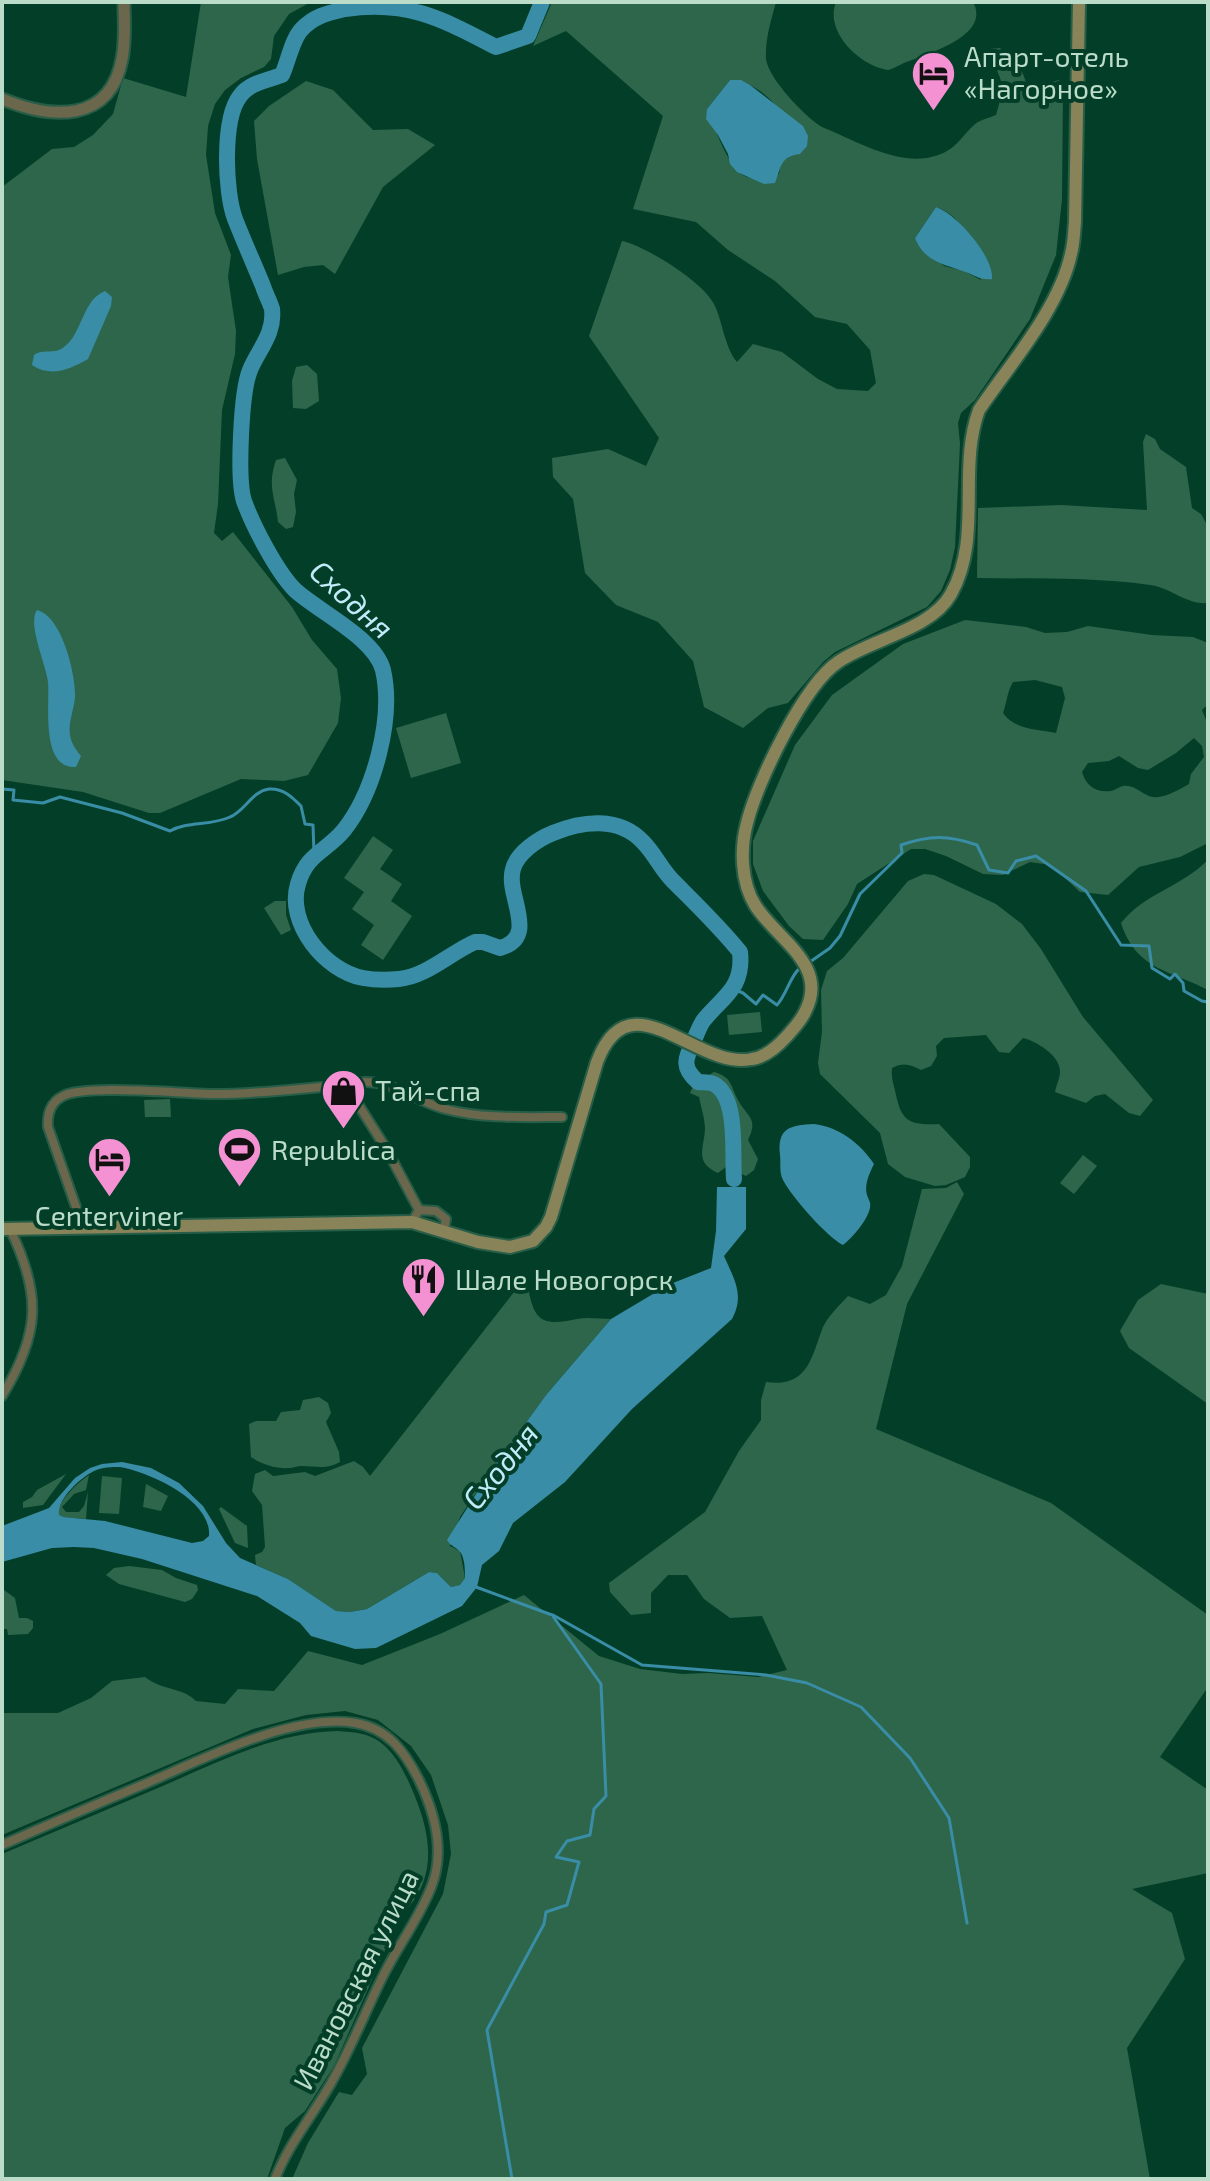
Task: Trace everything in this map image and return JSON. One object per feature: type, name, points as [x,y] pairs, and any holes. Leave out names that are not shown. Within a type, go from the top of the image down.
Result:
[{"type":"main road","points":[[6,1229],[412,1222],[478,1242],[510,1247],[533,1241],[541,1234],[554,1207],[603,1047],[610,1035],[638,1024],[738,1060],[760,1057],[790,1033],[810,1001],[810,979],[801,958],[751,897],[743,851],[747,822],[756,796],[811,688],[840,660],[939,610],[960,576],[967,539],[974,422],[1041,319],[1064,275],[1071,254],[1075,222],[1079,2]]},
{"type":"street","points":[[2,99],[50,112],[75,113],[104,97],[117,77],[125,39],[124,2]]},
{"type":"street","points":[[83,1227],[48,1127],[50,1110],[62,1096],[93,1091],[219,1094],[346,1085],[362,1080],[385,1084],[445,1109],[490,1116],[562,1117]]},
{"type":"street","points":[[346,1085],[387,1150],[419,1210]]},
{"type":"street","points":[[419,1210],[443,1214],[446,1219],[444,1230]]},
{"type":"street","points":[[412,1222],[419,1210]]},
{"type":"street","points":[[2,1396],[26,1354],[33,1308],[24,1262],[6,1229]]},
{"type":"street","name":"Ивановская улица","points":[[2,1845],[223,1750],[277,1733],[328,1721],[356,1723],[380,1731],[397,1744],[417,1777],[434,1819],[438,1865],[422,1907],[383,1975],[338,2071],[293,2140],[275,2179]]},
{"type":"green space","points":[[201,2],[311,2],[289,14],[274,36],[271,59],[264,67],[225,90],[215,104],[208,126],[206,155],[215,213],[231,255],[228,277],[236,331],[235,354],[222,410],[214,533],[222,541],[233,532],[292,607],[312,640],[337,669],[341,698],[338,723],[308,775],[284,781],[241,779],[160,813],[149,813],[83,792],[2,780],[2,187],[52,149],[74,147],[93,135],[113,114],[123,78],[186,97]]},
{"type":"green space","points":[[552,2],[776,2],[767,37],[766,59],[773,76],[789,97],[822,127],[884,153],[916,159],[947,151],[976,123],[996,115],[1001,85],[990,49],[1000,48],[1015,62],[1028,89],[1059,80],[1063,90],[1062,199],[1056,255],[1030,319],[975,400],[961,413],[958,423],[960,444],[955,547],[941,591],[927,607],[835,652],[788,703],[768,708],[743,728],[704,707],[693,661],[658,622],[616,605],[585,573],[573,499],[553,477],[552,458],[608,449],[646,466],[659,438],[589,336],[622,241],[673,266],[708,295],[737,362],[753,344],[782,352],[837,389],[868,391],[876,383],[870,350],[847,324],[815,317],[775,281],[728,250],[696,222],[633,209],[663,116],[566,31],[533,46]],"holes":[[[730,80],[761,91],[778,110],[789,155],[781,162],[779,174],[759,178],[740,173],[718,137],[707,109]],[[936,207],[947,212],[962,227],[972,247],[981,280],[964,271],[944,266],[915,238]]]},
{"type":"green space","points":[[836,2],[973,2],[976,13],[974,23],[957,40],[889,70],[867,62],[840,36],[835,25]]},
{"type":"green space","points":[[306,81],[333,90],[373,130],[408,129],[435,145],[383,187],[335,274],[323,265],[278,275],[257,159],[254,121],[269,106]]},
{"type":"green space","points":[[307,365],[317,374],[319,401],[306,409],[293,408],[292,381],[296,367]]},
{"type":"green space","points":[[1146,434],[1155,439],[1160,449],[1186,467],[1192,508],[1201,514],[1207,525],[1208,603],[1192,601],[1157,586],[1129,582],[977,578],[978,508],[1061,505],[1147,510],[1143,442]]},
{"type":"green space","points":[[285,458],[297,480],[293,527],[286,529],[278,522],[272,484],[276,460]]},
{"type":"green space","points":[[965,620],[1026,627],[1045,633],[1067,632],[1088,626],[1193,637],[1208,643],[1208,704],[1202,710],[1208,725],[1208,843],[1180,857],[1139,867],[1108,895],[1080,892],[1051,865],[1030,862],[1003,875],[983,874],[946,856],[925,849],[911,849],[857,884],[848,904],[823,940],[803,939],[789,926],[763,891],[753,864],[753,841],[795,745],[832,695],[903,644]],"holes":[[[1035,680],[1062,687],[1065,698],[1056,733],[1020,726],[1003,713],[1013,682]],[[1194,738],[1202,746],[1204,757],[1191,774],[1189,784],[1167,795],[1149,796],[1127,786],[1111,791],[1096,790],[1089,785],[1082,772],[1088,763],[1109,761],[1119,756],[1138,768],[1148,770]]]},
{"type":"green space","points":[[446,713],[461,763],[411,778],[396,728]]},
{"type":"green space","points":[[373,836],[393,850],[380,869],[402,884],[391,901],[412,916],[383,960],[361,945],[374,925],[352,909],[364,892],[344,878]]},
{"type":"green space","points":[[1208,860],[1208,990],[1145,960],[1127,939],[1121,923],[1141,904]]},
{"type":"green space","points":[[924,874],[934,875],[996,904],[1022,924],[1083,1017],[1153,1100],[1140,1116],[1129,1113],[1105,1094],[1095,1096],[1086,1103],[1055,1092],[1060,1072],[1056,1060],[1041,1046],[1023,1038],[1009,1053],[999,1052],[986,1035],[944,1038],[936,1046],[937,1056],[931,1066],[921,1070],[906,1064],[896,1066],[892,1068],[893,1082],[898,1104],[905,1117],[915,1123],[939,1124],[970,1157],[970,1167],[965,1177],[935,1186],[905,1177],[888,1164],[880,1133],[820,1074],[821,990],[827,971],[843,958],[908,881]]},
{"type":"green space","points":[[275,901],[286,901],[291,930],[281,935],[264,908]]},
{"type":"green space","points":[[760,1012],[762,1032],[729,1035],[727,1015]]},
{"type":"green space","points":[[714,1072],[727,1079],[752,1122],[748,1140],[758,1159],[754,1170],[746,1176],[726,1167],[718,1173],[703,1160],[704,1117],[699,1097],[690,1093],[694,1084]]},
{"type":"green space","points":[[170,1099],[171,1117],[145,1117],[144,1100]]},
{"type":"green space","points":[[1083,1155],[1097,1166],[1074,1194],[1060,1183]]},
{"type":"green space","points":[[957,1182],[964,1194],[907,1304],[876,1429],[1051,1503],[1208,1615],[1208,1687],[1160,1757],[1208,1790],[1208,1873],[1132,1889],[1172,1913],[1185,1959],[1127,2048],[1150,2179],[292,2179],[308,2143],[339,2092],[352,2095],[367,2074],[362,2048],[443,1894],[451,1854],[448,1825],[431,1775],[411,1746],[378,1720],[345,1711],[306,1715],[253,1729],[2,1835],[2,1713],[58,1713],[91,1698],[112,1681],[145,1677],[185,1693],[196,1701],[225,1704],[238,1689],[274,1691],[308,1651],[362,1665],[440,1634],[524,1595],[599,1656],[640,1669],[758,1677],[787,1670],[762,1616],[730,1618],[704,1599],[687,1575],[668,1575],[651,1593],[651,1613],[631,1615],[610,1592],[609,1583],[705,1512],[739,1451],[761,1420],[761,1400],[766,1382],[791,1380],[806,1368],[825,1323],[848,1296],[870,1304],[886,1295],[902,1266],[922,1189],[946,1188]]},
{"type":"green space","points":[[522,1282],[528,1287],[537,1315],[542,1319],[556,1322],[585,1318],[611,1319],[546,1395],[460,1517],[450,1546],[460,1551],[465,1578],[461,1585],[451,1587],[437,1573],[429,1572],[367,1609],[336,1611],[288,1579],[256,1565],[255,1555],[265,1547],[262,1505],[252,1491],[255,1474],[265,1470],[273,1476],[305,1472],[315,1476],[354,1461],[370,1476]]},
{"type":"green space","points":[[1161,1284],[1208,1294],[1208,1404],[1129,1348],[1120,1331],[1138,1300]]},
{"type":"green space","points":[[319,1397],[328,1403],[331,1413],[326,1422],[340,1462],[326,1467],[284,1468],[269,1466],[251,1457],[249,1424],[276,1421],[281,1412],[300,1410],[303,1400]]},
{"type":"green space","points":[[66,1474],[43,1505],[23,1508],[23,1502],[37,1490]]},
{"type":"green space","points":[[89,1475],[86,1490],[74,1494],[62,1507],[66,1512],[79,1512],[88,1492],[86,1519],[61,1517],[57,1513],[62,1502]]},
{"type":"green space","points":[[102,1476],[122,1478],[119,1514],[99,1513]]},
{"type":"green space","points":[[146,1484],[168,1496],[161,1511],[143,1507]]},
{"type":"green space","points":[[221,1507],[247,1526],[248,1548],[235,1543],[219,1509]]},
{"type":"green space","points":[[129,1566],[162,1570],[197,1585],[198,1590],[192,1599],[185,1602],[119,1584],[106,1575],[114,1568]]},
{"type":"green space","points":[[4,1590],[15,1598],[19,1618],[33,1621],[33,1628],[28,1634],[8,1635],[7,1629],[2,1629]]},
{"type":"green space","points":[[338,1731],[375,1739],[386,1747],[400,1766],[425,1827],[428,1843],[426,1874],[412,1903],[400,1916],[334,2066],[305,2111],[285,2128],[267,2179],[2,2179],[2,1854],[249,1749],[293,1736]]},
{"type":"water","points":[[730,80],[741,80],[750,85],[803,126],[808,136],[807,146],[800,154],[788,157],[782,164],[775,183],[764,184],[737,172],[706,119],[707,109]]},
{"type":"water","points":[[936,207],[954,218],[973,237],[987,259],[992,279],[980,278],[937,262],[924,253],[915,238]]},
{"type":"water","points":[[105,291],[112,297],[111,306],[88,359],[67,369],[53,371],[32,365],[34,355],[61,349],[70,341],[87,309],[97,295]]},
{"type":"water","points":[[37,610],[54,623],[70,661],[75,697],[70,735],[81,756],[76,767],[65,765],[52,747],[48,682],[34,625]]},
{"type":"water","points":[[814,1124],[848,1137],[874,1164],[866,1187],[870,1204],[868,1213],[843,1245],[810,1216],[787,1187],[781,1174],[783,1134],[798,1125]]},
{"type":"water","points":[[717,1187],[746,1187],[746,1229],[724,1256],[738,1295],[732,1319],[632,1409],[565,1482],[513,1523],[499,1551],[482,1565],[477,1587],[462,1606],[376,1648],[355,1649],[311,1636],[300,1623],[257,1596],[142,1559],[94,1548],[74,1547],[52,1548],[2,1562],[2,1526],[49,1508],[75,1478],[90,1468],[122,1462],[151,1468],[179,1483],[203,1506],[226,1543],[240,1558],[288,1579],[336,1611],[367,1609],[429,1572],[437,1573],[451,1587],[460,1585],[465,1578],[463,1559],[447,1540],[488,1475],[546,1395],[611,1319],[668,1285],[711,1268]],"holes":[[[107,1468],[132,1470],[162,1482],[190,1500],[207,1523],[209,1536],[192,1543],[105,1521],[59,1515],[66,1496],[88,1474]]]},
{"type":"waterway","name":"Сходня","points":[[542,2],[528,36],[496,47],[441,20],[407,10],[368,7],[345,9],[322,16],[311,21],[298,34],[282,75],[259,82],[240,96],[230,121],[227,175],[232,207],[272,309],[271,326],[250,370],[244,397],[240,456],[244,501],[266,548],[288,582],[369,647],[383,670],[386,689],[383,732],[372,776],[355,814],[344,830],[306,866],[298,884],[298,914],[312,943],[335,966],[349,974],[367,979],[409,977],[475,942],[500,948],[512,943],[520,925],[513,891],[513,869],[523,852],[535,843],[564,829],[588,824],[612,825],[633,834],[740,952],[739,975],[735,984],[703,1021],[686,1062],[698,1082],[717,1086],[724,1094],[733,1129],[734,1179]]},
{"type":"waterway","points":[[2,789],[14,790],[13,800],[43,803],[60,797],[122,813],[170,831],[223,820],[263,791],[279,790],[301,806],[305,824],[313,825],[314,854]]},
{"type":"waterway","points":[[807,964],[830,948],[840,936],[860,894],[902,853],[901,845],[921,839],[948,838],[977,845],[989,870],[1008,873],[1016,861],[1036,856],[1086,891],[1121,945],[1149,946],[1152,968],[1170,979],[1175,974],[1183,983],[1184,991],[1208,1002]]},
{"type":"waterway","points":[[733,989],[756,1004],[763,995],[777,1005],[800,968]]},
{"type":"waterway","points":[[476,1587],[552,1615],[601,1684],[606,1796],[594,1809],[590,1835],[567,1841],[556,1857],[579,1862],[567,1905],[546,1912],[544,1924],[487,2030],[512,2179]]},
{"type":"waterway","points":[[553,1615],[642,1665],[766,1675],[807,1683],[861,1707],[910,1758],[949,1818],[967,1923]]},
{"type":"place","name":"Апарт-отель «Нагорное»","points":[[933,112]]},
{"type":"place","name":"Тай-спа","points":[[344,1130]]},
{"type":"place","name":"Republica","points":[[240,1189]]},
{"type":"place","name":"Centerviner","points":[[109,1198]]},
{"type":"place","name":"Шале Новогорск","points":[[424,1319]]}]
